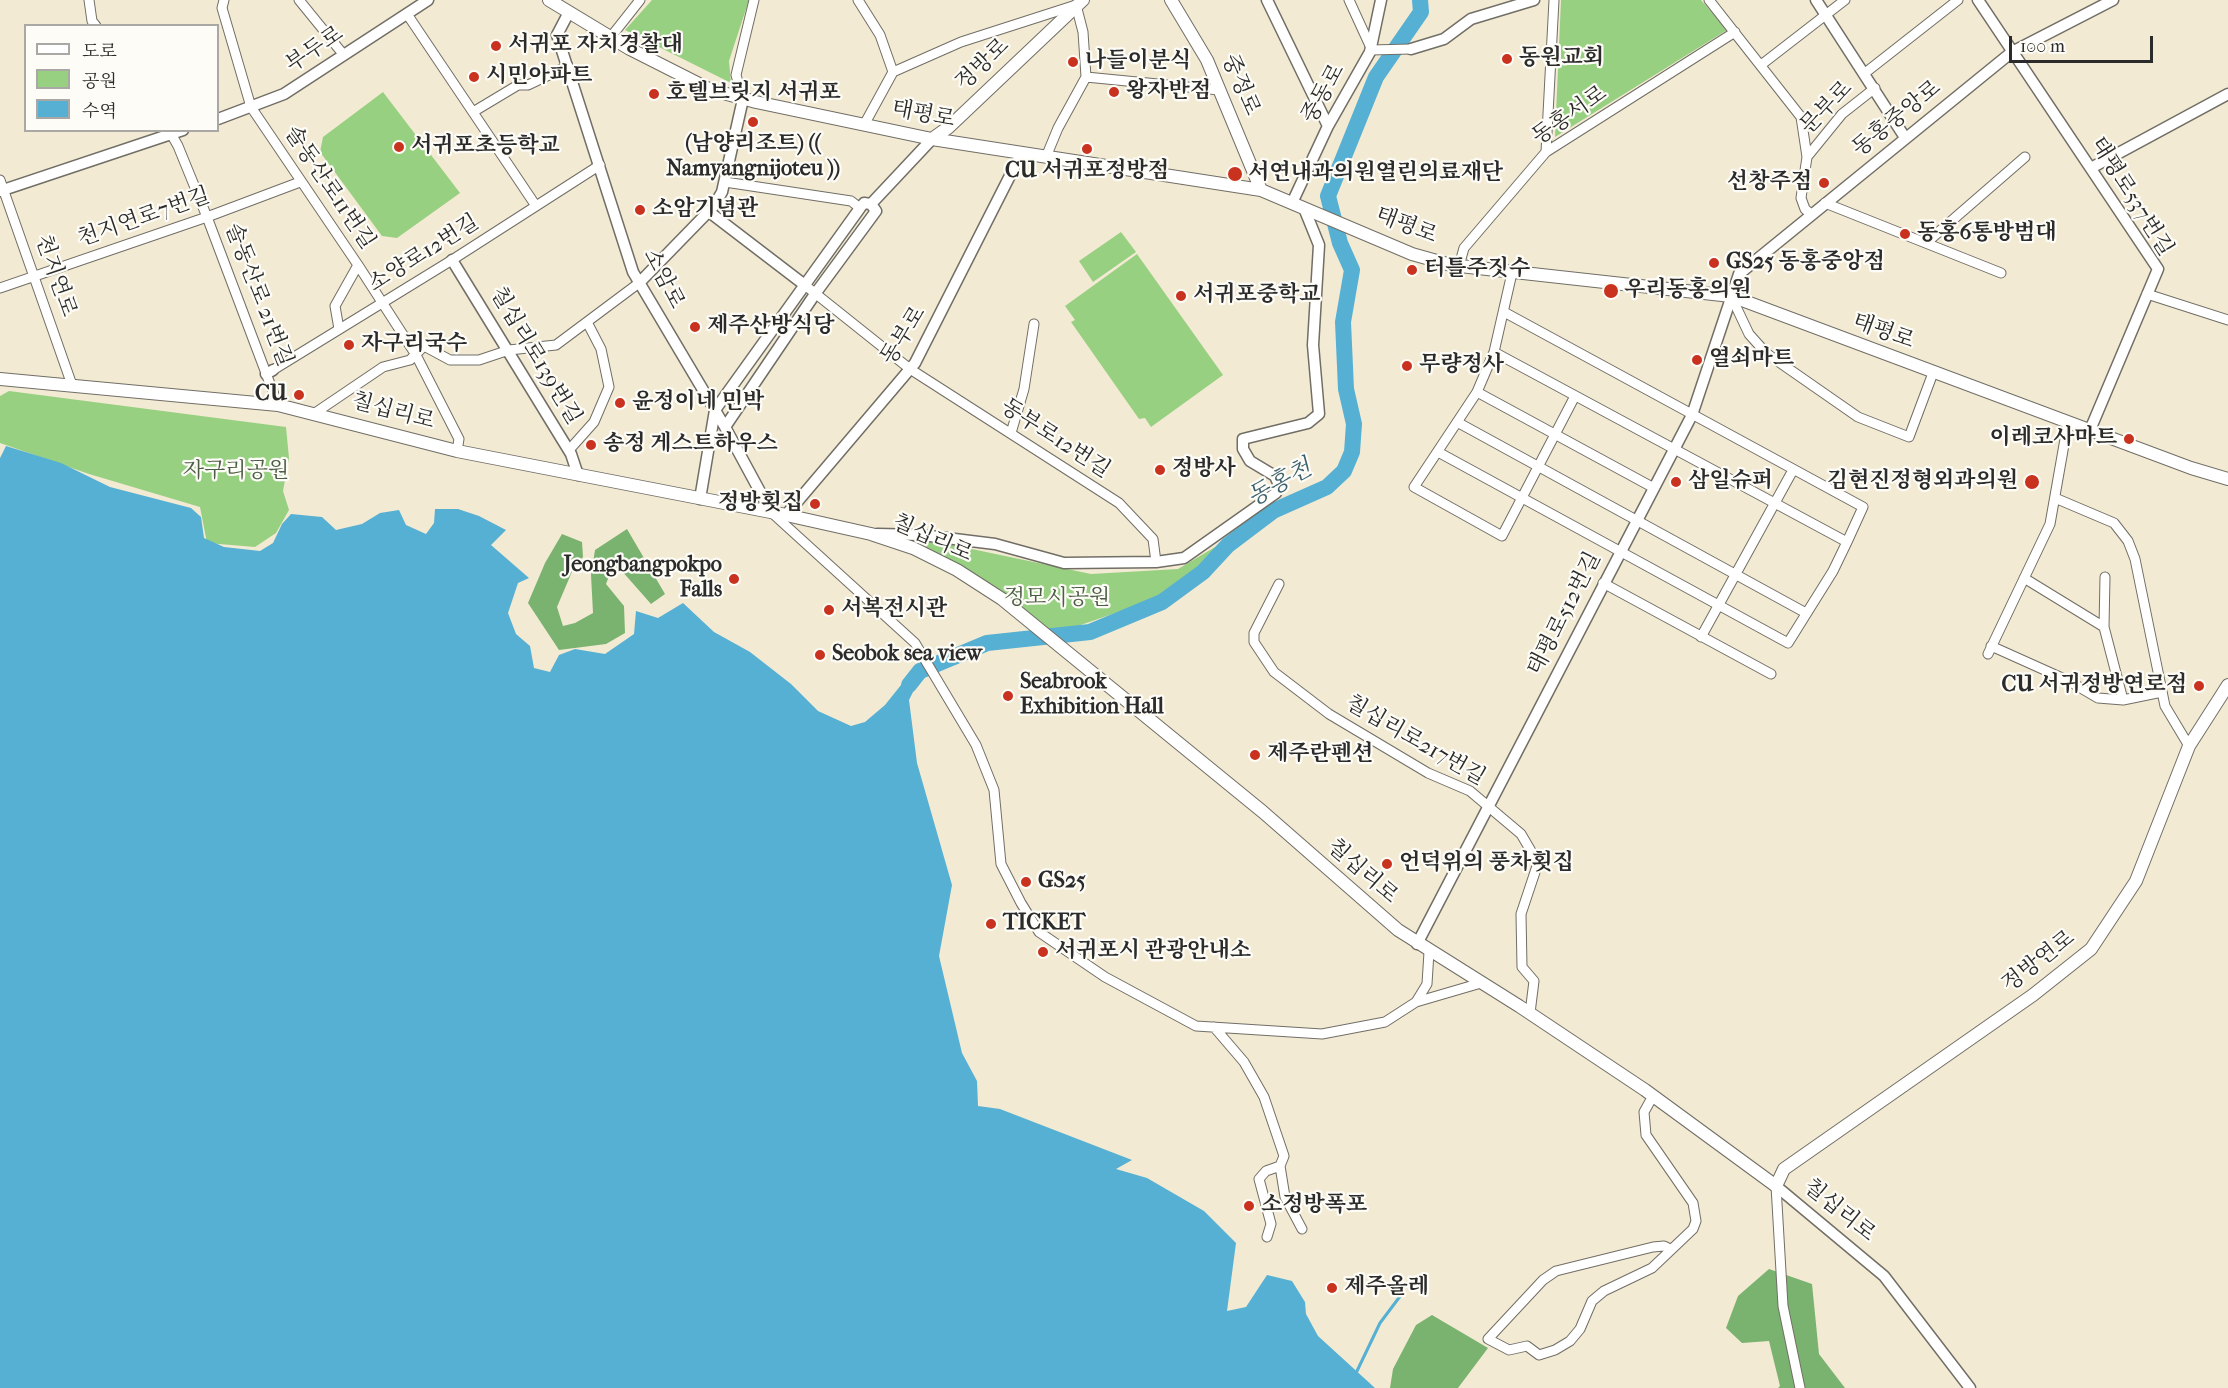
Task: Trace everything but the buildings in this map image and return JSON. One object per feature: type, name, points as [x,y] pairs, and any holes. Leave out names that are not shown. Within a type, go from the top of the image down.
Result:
[{"type":"main road","name":"태평로","points":[[549,0],[610,38],[709,89],[743,99],[932,139],[1261,190],[1412,254],[1459,266],[1731,296],[1933,373],[2228,479]]},
{"type":"main road","name":"중정로","points":[[1171,0],[1207,60],[1261,190]]},
{"type":"main road","name":"정방로","points":[[932,139],[949,127],[1079,3]]},
{"type":"main road","name":"칠십리로","points":[[0,379],[278,405],[458,452],[786,515],[871,534],[913,548],[957,570],[1002,599],[1263,812],[1354,895],[1417,944],[1530,1013],[1653,1096],[1776,1186]]},
{"type":"main road","name":"정방연로","points":[[1776,1186],[1784,1168],[2033,995],[2091,950],[2136,881],[2189,746],[2228,685]]},
{"type":"street","points":[[89,0],[94,24]]},
{"type":"street","name":"솔동산로11번길","points":[[224,0],[222,8],[251,107],[416,355],[459,439],[458,452]]},
{"type":"street","points":[[299,0],[343,54]]},
{"type":"street","name":"부두로","points":[[219,119],[284,94],[428,0]]},
{"type":"street","points":[[610,38],[640,0]]},
{"type":"street","points":[[315,413],[383,367],[410,360],[424,346],[450,360],[479,360],[509,350],[556,345],[639,283],[708,212],[722,192],[743,99],[736,75],[754,0]]},
{"type":"street","points":[[858,0],[880,35],[893,72]]},
{"type":"street","points":[[1267,0],[1328,126]]},
{"type":"street","points":[[1349,0],[1370,49],[1412,49],[1444,39],[1471,19],[1534,0]]},
{"type":"street","name":"중동로","points":[[1292,203],[1328,126],[1370,49],[1381,0]]},
{"type":"street","points":[[1546,152],[1554,0]]},
{"type":"street","points":[[1709,0],[1801,117],[1807,157],[1801,198],[1805,209],[1812,215]]},
{"type":"street","name":"문부로","points":[[1816,0],[1904,136]]},
{"type":"street","points":[[1761,65],[1845,0]]},
{"type":"street","points":[[1865,73],[1958,0]]},
{"type":"street","name":"태평로537번길","points":[[1978,0],[2158,269],[2090,430]]},
{"type":"street","name":"동홍중앙로","points":[[1731,296],[1738,274],[1812,215],[1904,136],[2012,52],[2113,0]]},
{"type":"street","points":[[864,125],[893,72],[961,42],[1079,3],[1086,77],[1058,128],[1046,157]]},
{"type":"street","name":"소암로","points":[[569,12],[558,35],[633,272],[715,410],[771,512]]},
{"type":"street","points":[[407,14],[536,206]]},
{"type":"street","name":"동홍서로","points":[[1459,266],[1464,248],[1546,152],[1736,32]]},
{"type":"street","points":[[473,112],[518,85],[528,85],[568,66]]},
{"type":"street","points":[[1086,77],[1219,90]]},
{"type":"street","name":"문부로","points":[[1807,157],[1842,114],[1875,88]]},
{"type":"street","points":[[2091,168],[2228,93]]},
{"type":"street","points":[[2,187],[170,132]]},
{"type":"street","name":"솔동산로 21번길","points":[[170,132],[269,372],[278,405]]},
{"type":"street","name":"정방로","points":[[715,410],[865,206],[932,139]]},
{"type":"street","name":"동부로","points":[[786,515],[910,369],[926,344],[1021,154]]},
{"type":"street","points":[[1926,243],[2025,158]]},
{"type":"street","name":"소양로12번길","points":[[269,372],[452,260],[600,165]]},
{"type":"street","name":"천지연로7번길","points":[[0,288],[207,217],[300,182]]},
{"type":"street","points":[[725,183],[851,201],[865,206]]},
{"type":"street","name":"천지연로","points":[[2,187],[72,385]]},
{"type":"street","points":[[1826,203],[2001,273]]},
{"type":"street","name":"정방로","points":[[724,427],[815,294],[876,211],[865,206]]},
{"type":"street","points":[[871,534],[922,535],[995,544],[1064,564],[1156,562],[1184,558],[1276,493],[1279,485],[1275,476],[1250,461],[1243,449],[1243,439],[1308,423],[1319,414],[1313,345],[1319,245],[1307,209]]},
{"type":"street","points":[[708,212],[910,369]]},
{"type":"street","name":"칠십리로139번길","points":[[452,260],[569,450],[578,475]]},
{"type":"street","points":[[339,329],[335,306],[358,265]]},
{"type":"street","points":[[1512,273],[1494,351],[1478,392],[1414,488],[1502,536],[1575,396]]},
{"type":"street","points":[[2147,294],[2228,320]]},
{"type":"street","points":[[1731,296],[1749,334],[1766,353],[1858,417],[1909,436],[1933,373]]},
{"type":"street","name":"태평로512번길","points":[[1417,944],[1692,415],[1731,296]]},
{"type":"street","points":[[1438,452],[1788,643],[1833,571],[1863,507],[1504,312]]},
{"type":"street","points":[[569,450],[594,422],[609,387],[601,349],[587,322]]},
{"type":"street","points":[[1011,433],[1024,389],[1034,324]]},
{"type":"street","points":[[1494,351],[1846,542]]},
{"type":"street","name":"동부로12번길","points":[[910,369],[1119,503],[1153,539],[1156,562]]},
{"type":"street","points":[[1478,392],[1654,488]]},
{"type":"street","points":[[700,499],[715,410]]},
{"type":"street","points":[[1457,422],[1806,614]]},
{"type":"street","points":[[2068,422],[2050,524],[1989,650],[2069,681],[2098,698],[2123,700],[2162,692]]},
{"type":"street","points":[[1701,637],[1733,575],[1793,470]]},
{"type":"street","points":[[2055,498],[2114,523],[2128,541],[2135,559],[2165,706],[2189,746]]},
{"type":"street","points":[[771,512],[915,643],[926,660],[976,745],[994,790],[1001,864],[1039,932],[1115,982],[1196,1026],[1322,1034],[1385,1022],[1416,1002],[1481,983]]},
{"type":"street","points":[[2104,577],[2104,627],[2123,700]]},
{"type":"street","points":[[2024,578],[2104,627]]},
{"type":"street","points":[[1603,583],[1771,674]]},
{"type":"street","name":"칠십리로217번길","points":[[1279,584],[1254,633],[1254,642],[1274,672],[1323,710],[1428,773],[1470,791],[1521,834],[1538,862],[1521,914],[1522,967],[1534,981],[1530,1013]]},
{"type":"street","points":[[1416,1002],[1427,984],[1429,952]]},
{"type":"street","points":[[1214,1027],[1244,1062],[1264,1097],[1284,1156],[1280,1166],[1286,1197],[1302,1229]]},
{"type":"street","points":[[1653,1096],[1644,1112],[1646,1135],[1682,1186],[1695,1211],[1693,1229],[1640,1276],[1604,1291],[1592,1301],[1580,1329],[1570,1341],[1555,1350],[1539,1355],[1527,1346],[1509,1350],[1488,1339],[1543,1280],[1556,1271],[1653,1246],[1664,1246],[1670,1249]]},
{"type":"street","points":[[1267,1237],[1271,1224],[1259,1179],[1266,1171],[1280,1166]]},
{"type":"street","points":[[1776,1186],[1783,1306],[1800,1388]]},
{"type":"street","name":"칠십리로","points":[[1776,1186],[1884,1276],[1971,1388]]},
{"type":"green space","points":[[652,0],[749,0],[729,61],[731,83],[625,30]]},
{"type":"green space","points":[[1561,0],[1701,0],[1727,30],[1555,137]]},
{"type":"green space","points":[[383,92],[460,193],[397,238],[382,236],[320,152],[323,137]]},
{"type":"green space","points":[[1121,232],[1136,252],[1093,282],[1079,261]]},
{"type":"green space","points":[[1137,254],[1223,375],[1151,427],[1145,418],[1139,419],[1071,322],[1075,320],[1065,306]]},
{"type":"green space","name":"자구리공원","points":[[9,391],[286,427],[289,458],[283,491],[289,510],[276,533],[255,547],[207,543],[200,507],[89,474],[0,443],[0,396]]},
{"type":"green space","name":"정모시공원","points":[[1264,518],[1164,596],[1052,635],[905,535],[1091,574],[1178,569]]},
{"type":"green space","points":[[627,529],[665,594],[651,604],[621,570],[611,571],[606,584],[624,606],[625,633],[606,644],[559,650],[528,603],[545,563],[562,534],[582,542],[583,557],[574,567],[557,607],[563,626],[575,623],[593,613],[591,575],[595,550]]},
{"type":"green space","points":[[1769,1269],[1812,1284],[1819,1354],[1845,1388],[1778,1388],[1780,1386],[1769,1341],[1742,1343],[1726,1328],[1738,1296]]},
{"type":"green space","points":[[1432,1315],[1488,1348],[1458,1388],[1390,1388],[1393,1369],[1416,1325]]},
{"type":"water","points":[[6,446],[61,463],[110,487],[191,508],[201,517],[204,538],[224,547],[260,551],[273,543],[282,524],[291,514],[322,517],[336,530],[362,524],[380,513],[399,510],[406,525],[426,534],[434,523],[435,509],[458,509],[479,516],[506,530],[491,545],[529,578],[518,583],[508,613],[516,634],[530,646],[534,668],[550,672],[559,655],[575,649],[605,654],[634,634],[636,611],[658,618],[683,603],[714,632],[750,652],[791,684],[818,711],[851,726],[865,722],[885,705],[917,665],[924,670],[909,700],[917,763],[952,885],[939,956],[962,1053],[977,1081],[978,1106],[1000,1109],[1132,1160],[1116,1169],[1147,1178],[1204,1211],[1236,1243],[1227,1311],[1246,1307],[1267,1275],[1292,1281],[1305,1302],[1306,1314],[1318,1336],[1375,1388],[0,1388],[0,458]]},
{"type":"waterway","name":"동홍천","points":[[909,685],[920,671],[987,643],[1090,632],[1162,602],[1203,572],[1228,545],[1273,511],[1327,487],[1344,471],[1352,452],[1354,424],[1346,389],[1343,322],[1352,270],[1340,243],[1328,196],[1376,77],[1421,12],[1420,0]]},
{"type":"waterway","points":[[1357,1371],[1380,1323],[1401,1295]]},
{"type":"place","name":"서귀포 자치경찰대","points":[[496,46]]},
{"type":"place","name":"동원교회","points":[[1507,59]]},
{"type":"place","name":"나들이분식","points":[[1073,62]]},
{"type":"place","name":"시민아파트","points":[[474,77]]},
{"type":"place","name":"왕자반점","points":[[1114,92]]},
{"type":"place","name":"호텔브릿지 서귀포","points":[[654,94]]},
{"type":"place","name":"(남양리조트) (( Namyangnijoteu ))","points":[[753,122]]},
{"type":"place","name":"서귀포초등학교","points":[[399,147]]},
{"type":"place","name":"CU 서귀포정방점","points":[[1087,149]]},
{"type":"place","name":"서연내과의원열린의료재단","points":[[1235,174]]},
{"type":"place","name":"선창주점","points":[[1824,183]]},
{"type":"place","name":"소암기념관","points":[[640,210]]},
{"type":"place","name":"동홍6통방범대","points":[[1905,234]]},
{"type":"place","name":"GS25 동홍중앙점","points":[[1714,263]]},
{"type":"place","name":"터틀주짓수","points":[[1412,270]]},
{"type":"place","name":"우리동홍의원","points":[[1611,291]]},
{"type":"place","name":"서귀포중학교","points":[[1181,296]]},
{"type":"place","name":"제주산방식당","points":[[695,327]]},
{"type":"place","name":"자구리국수","points":[[349,345]]},
{"type":"place","name":"열쇠마트","points":[[1697,360]]},
{"type":"place","name":"무량정사","points":[[1407,366]]},
{"type":"place","name":"CU","points":[[299,395]]},
{"type":"place","name":"윤정이네 민박","points":[[620,403]]},
{"type":"place","name":"이레코사마트","points":[[2129,439]]},
{"type":"place","name":"송정 게스트하우스","points":[[591,445]]},
{"type":"place","name":"정방사","points":[[1160,470]]},
{"type":"place","name":"삼일슈퍼","points":[[1676,482]]},
{"type":"place","name":"김현진정형외과의원","points":[[2032,482]]},
{"type":"place","name":"정방횟집","points":[[815,504]]},
{"type":"place","name":"Jeongbangpokpo Falls","points":[[734,579]]},
{"type":"place","name":"서복전시관","points":[[829,610]]},
{"type":"place","name":"Seobok sea view","points":[[820,655]]},
{"type":"place","name":"CU 서귀정방연로점","points":[[2199,686]]},
{"type":"place","name":"Seabrook Exhibition Hall","points":[[1008,696]]},
{"type":"place","name":"제주란펜션","points":[[1255,755]]},
{"type":"place","name":"언덕위의 풍차횟집","points":[[1387,864]]},
{"type":"place","name":"GS25","points":[[1026,882]]},
{"type":"place","name":"TICKET","points":[[991,924]]},
{"type":"place","name":"서귀포시 관광안내소","points":[[1043,952]]},
{"type":"place","name":"소정방폭포","points":[[1249,1206]]},
{"type":"place","name":"제주올레","points":[[1332,1288]]}]
